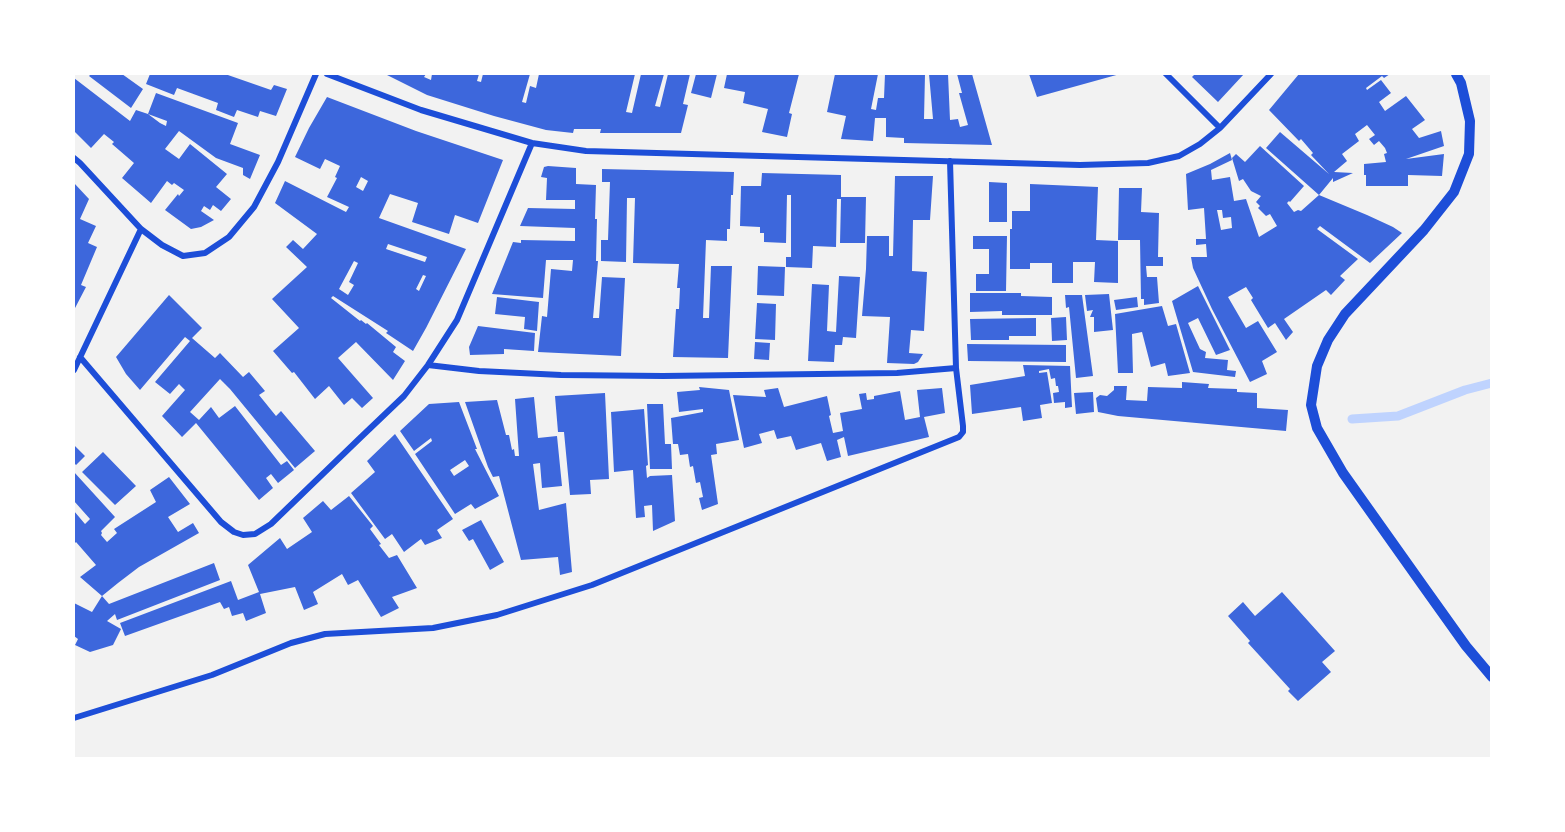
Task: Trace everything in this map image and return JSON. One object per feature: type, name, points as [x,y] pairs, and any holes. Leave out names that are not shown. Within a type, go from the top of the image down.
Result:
[{"type":"street","points":[[74,158],[141,229],[162,245],[183,256],[205,253],[229,237],[254,207],[278,162],[316,74]]},
{"type":"street","points":[[327,74],[421,110],[532,143],[586,151],[1080,165],[1148,163],[1179,156],[1200,144],[1220,128],[1271,74]]},
{"type":"street","points":[[1166,74],[1220,128]]},
{"type":"street","points":[[1456,74],[1461,83],[1470,121],[1469,154],[1454,192],[1424,230],[1345,314],[1328,340],[1317,366],[1311,405],[1317,428],[1343,473],[1425,590],[1491,677]]},
{"type":"street","points":[[80,357],[221,522],[234,532],[243,535],[255,534],[271,524],[404,396],[428,365],[457,320],[532,143]]},
{"type":"street","points":[[74,718],[212,675],[283,646],[325,634],[433,628],[497,615],[592,585],[959,437],[963,432],[963,426],[956,368],[950,161]]},
{"type":"street","points":[[74,370],[141,229]]},
{"type":"street","points":[[428,365],[479,371],[561,375],[663,376],[897,373],[956,368]]},
{"type":"building","points":[[91,74],[122,74],[143,89],[131,108],[89,76]]},
{"type":"building","points":[[150,74],[225,74],[271,90],[274,85],[287,89],[276,116],[260,111],[258,117],[237,110],[234,117],[216,110],[218,103],[177,88],[174,95],[146,84]]},
{"type":"building","points":[[385,74],[426,74],[424,77],[431,80],[432,74],[479,74],[477,81],[481,82],[483,74],[530,74],[522,102],[526,103],[530,86],[536,88],[539,74],[635,74],[626,112],[632,113],[641,74],[664,74],[655,106],[660,107],[668,74],[690,74],[683,104],[688,105],[681,133],[600,133],[601,129],[574,129],[573,133],[546,130],[427,95]]},
{"type":"building","points":[[696,74],[717,74],[711,98],[691,93]]},
{"type":"building","points":[[727,74],[799,74],[789,113],[792,114],[787,137],[762,132],[768,109],[743,103],[745,92],[724,88]]},
{"type":"building","points":[[835,74],[878,74],[871,109],[876,110],[878,98],[884,98],[885,74],[925,74],[924,119],[933,119],[929,74],[948,74],[950,120],[958,119],[960,127],[968,125],[959,93],[962,93],[957,74],[972,74],[992,145],[904,143],[904,138],[886,137],[886,118],[875,118],[873,141],[841,139],[846,116],[827,112]]},
{"type":"building","points":[[1029,74],[1120,74],[1037,97]]},
{"type":"building","points":[[1192,74],[1244,74],[1218,102],[1192,77],[1194,75]]},
{"type":"building","points":[[1299,74],[1390,74],[1384,78],[1382,76],[1366,88],[1367,90],[1381,80],[1391,93],[1379,102],[1385,111],[1406,96],[1425,120],[1412,129],[1419,138],[1441,131],[1444,146],[1406,159],[1444,154],[1442,176],[1408,175],[1408,186],[1366,186],[1364,164],[1386,162],[1384,154],[1387,153],[1379,141],[1374,145],[1369,139],[1375,135],[1367,125],[1355,134],[1359,141],[1342,154],[1347,161],[1334,172],[1353,173],[1333,182],[1333,178],[1319,195],[1266,148],[1280,132],[1329,174],[1311,155],[1313,153],[1301,139],[1299,141],[1269,110]]},
{"type":"building","points":[[74,78],[130,121],[136,110],[148,114],[156,93],[238,123],[230,144],[260,155],[250,179],[243,175],[243,168],[216,158],[179,131],[165,149],[179,159],[190,144],[227,174],[216,187],[231,199],[221,211],[213,205],[210,210],[204,206],[201,211],[214,220],[191,229],[165,210],[184,190],[167,181],[151,203],[122,178],[134,163],[112,144],[114,142],[104,134],[91,148],[74,131]],"holes":[[[148,114],[167,121],[166,126],[160,123]]]},
{"type":"building","points":[[327,97],[416,131],[503,160],[478,223],[455,215],[449,234],[412,222],[418,203],[390,194],[379,218],[466,249],[413,351],[386,333],[388,331],[333,296],[331,298],[396,347],[393,352],[405,361],[393,380],[356,342],[338,358],[373,398],[362,408],[352,398],[344,405],[329,386],[315,399],[294,372],[292,373],[273,351],[299,328],[272,299],[307,267],[286,247],[293,240],[303,249],[317,234],[275,203],[285,181],[346,212],[349,207],[327,197],[337,178],[335,177],[340,166],[325,159],[320,169],[295,157]],"holes":[[[361,177],[368,181],[363,191],[356,187]],[[388,244],[427,257],[425,262],[386,249]],[[354,261],[358,263],[349,282],[354,285],[348,295],[339,289]],[[423,275],[426,276],[419,291],[416,289]]]},
{"type":"building","points":[[1260,146],[1304,186],[1287,203],[1294,212],[1301,211],[1319,195],[1402,233],[1370,263],[1320,226],[1317,229],[1358,259],[1340,276],[1345,280],[1331,295],[1326,290],[1284,319],[1293,332],[1286,340],[1275,323],[1268,328],[1246,287],[1228,297],[1246,328],[1258,321],[1277,352],[1262,361],[1267,374],[1250,382],[1193,268],[1191,257],[1207,257],[1206,244],[1196,245],[1196,239],[1206,239],[1204,208],[1188,210],[1186,174],[1230,153],[1232,160],[1211,170],[1212,180],[1230,177],[1234,201],[1246,199],[1259,237],[1277,226],[1270,214],[1266,216],[1258,208],[1260,206],[1256,202],[1261,196],[1251,191],[1243,179],[1239,181],[1232,158],[1236,154],[1245,162]],"holes":[[[1217,210],[1222,210],[1223,218],[1231,217],[1232,228],[1221,230]]]},
{"type":"building","points":[[544,167],[576,168],[576,184],[596,185],[596,261],[598,261],[593,318],[599,318],[602,277],[625,278],[621,356],[538,352],[542,316],[547,317],[551,269],[572,271],[573,260],[546,260],[543,298],[492,294],[513,242],[521,243],[521,240],[575,241],[575,228],[520,226],[528,208],[575,209],[575,200],[546,200],[547,178],[541,177]]},
{"type":"building","points":[[602,169],[734,172],[727,241],[706,240],[703,318],[709,318],[711,266],[732,266],[728,358],[673,357],[676,309],[679,309],[680,288],[677,288],[679,264],[633,263],[635,198],[627,198],[626,262],[601,261],[601,240],[608,240],[610,182],[602,182]]},
{"type":"building","points":[[762,173],[841,175],[841,197],[866,197],[865,243],[840,243],[841,199],[837,199],[836,247],[813,246],[812,268],[786,267],[786,257],[791,257],[791,195],[787,195],[786,243],[764,242],[764,233],[760,233],[760,227],[740,226],[741,186],[761,186]]},
{"type":"building","points":[[895,176],[933,176],[930,220],[913,220],[912,271],[927,272],[924,331],[911,330],[909,353],[923,354],[914,364],[887,363],[890,317],[862,316],[867,236],[889,236],[889,256],[893,256]]},
{"type":"building","points":[[989,182],[1007,183],[1007,222],[989,222]]},
{"type":"building","points":[[74,183],[89,199],[80,219],[96,226],[88,243],[97,247],[81,285],[86,287],[74,310]]},
{"type":"building","points":[[1030,184],[1098,187],[1096,240],[1118,241],[1118,283],[1094,282],[1095,262],[1073,262],[1073,283],[1052,283],[1052,263],[1030,263],[1030,269],[1010,269],[1012,211],[1030,211]]},
{"type":"building","points":[[1119,188],[1142,188],[1141,212],[1159,213],[1158,257],[1163,257],[1163,266],[1146,266],[1147,277],[1157,277],[1159,303],[1144,305],[1144,299],[1141,299],[1140,240],[1118,240]]},
{"type":"building","points":[[973,236],[1007,236],[1006,291],[976,291],[976,274],[989,274],[989,249],[973,249]]},
{"type":"building","points":[[758,266],[785,267],[784,296],[757,295]]},
{"type":"building","points":[[839,276],[860,277],[856,338],[843,337],[842,345],[835,345],[834,362],[808,361],[812,284],[829,285],[827,331],[836,332]]},
{"type":"building","points":[[1198,286],[1230,350],[1216,355],[1198,318],[1188,323],[1200,349],[1206,352],[1205,358],[1228,360],[1227,370],[1236,371],[1235,377],[1193,372],[1172,301]]},
{"type":"building","points":[[970,293],[1021,293],[1021,296],[1052,297],[1052,315],[1002,315],[1002,311],[970,312]]},
{"type":"building","points":[[1109,294],[1113,330],[1094,332],[1094,317],[1090,317],[1093,310],[1087,311],[1085,295]]},
{"type":"building","points":[[169,295],[202,328],[192,338],[215,358],[220,353],[243,377],[249,372],[265,391],[259,395],[276,416],[281,411],[315,451],[295,468],[220,379],[190,412],[199,420],[211,407],[219,418],[235,406],[281,465],[287,461],[294,470],[278,483],[271,474],[266,478],[273,488],[259,500],[196,423],[182,437],[162,416],[185,390],[179,384],[170,394],[155,382],[190,341],[185,337],[140,390],[126,374],[116,357]]},
{"type":"building","points":[[1065,295],[1082,295],[1093,376],[1076,378],[1069,307],[1066,308]]},
{"type":"building","points":[[497,297],[539,302],[537,331],[524,329],[525,317],[495,314]]},
{"type":"building","points":[[1137,297],[1138,307],[1116,310],[1114,300]]},
{"type":"building","points":[[757,303],[776,304],[775,340],[755,339]]},
{"type":"building","points":[[1162,306],[1168,326],[1176,324],[1190,373],[1168,376],[1165,363],[1151,367],[1142,332],[1132,334],[1133,373],[1118,373],[1115,314]]},
{"type":"building","points":[[1066,317],[1067,340],[1052,341],[1051,318]]},
{"type":"building","points":[[1036,318],[1036,336],[1009,336],[1009,340],[971,340],[970,319]]},
{"type":"building","points":[[478,326],[535,333],[534,351],[504,349],[504,354],[470,355],[469,347]]},
{"type":"building","points":[[755,342],[770,343],[769,360],[754,359]]},
{"type":"building","points":[[967,344],[1066,345],[1066,362],[968,361]]},
{"type":"building","points":[[1023,365],[1070,366],[1072,407],[1065,408],[1065,402],[1054,403],[1053,393],[1059,392],[1055,378],[1051,379],[1049,369],[1039,371],[1039,373],[1047,372],[1052,403],[1040,405],[1042,418],[1023,421],[1021,407],[972,414],[970,385],[1025,376]]},
{"type":"building","points":[[1182,382],[1209,384],[1208,388],[1237,389],[1237,392],[1257,393],[1257,408],[1288,410],[1286,431],[1118,416],[1098,412],[1096,398],[1100,395],[1107,396],[1114,390],[1114,386],[1127,386],[1126,400],[1147,401],[1148,387],[1182,388]]},
{"type":"building","points":[[699,387],[729,390],[739,440],[716,444],[717,454],[711,455],[718,504],[702,510],[699,498],[703,497],[700,482],[696,483],[688,454],[680,455],[678,444],[673,444],[671,418],[703,412],[703,409],[679,412],[677,392],[700,390]]},
{"type":"building","points":[[778,388],[784,407],[827,396],[833,433],[843,431],[840,413],[862,409],[859,394],[866,393],[867,400],[874,399],[874,396],[900,391],[905,420],[920,417],[917,390],[942,388],[945,413],[924,417],[929,437],[848,456],[844,437],[837,440],[841,457],[827,461],[821,443],[796,450],[791,436],[777,439],[774,430],[759,434],[762,443],[744,448],[733,395],[766,397],[764,390]]},
{"type":"building","points":[[1093,392],[1094,412],[1076,414],[1074,393]]},
{"type":"building","points":[[605,393],[609,479],[590,480],[591,494],[570,495],[564,432],[558,432],[555,396]]},
{"type":"building","points":[[534,397],[538,438],[557,436],[562,486],[542,488],[540,463],[533,464],[539,510],[566,503],[572,572],[560,575],[558,557],[521,560],[499,476],[493,477],[488,467],[465,402],[497,400],[506,435],[509,435],[515,456],[519,456],[515,399]]},
{"type":"building","points":[[459,402],[477,449],[475,449],[499,496],[475,509],[471,504],[455,514],[415,454],[432,441],[431,438],[414,451],[400,431],[429,404]],"holes":[[[465,460],[469,466],[454,476],[450,470]]]},
{"type":"building","points":[[647,404],[663,404],[665,444],[671,444],[672,469],[650,469]]},
{"type":"building","points":[[644,409],[647,478],[672,475],[675,521],[653,531],[652,505],[644,506],[645,517],[636,518],[633,470],[614,472],[611,412]]},
{"type":"building","points":[[395,434],[453,519],[437,530],[442,538],[425,545],[421,539],[404,552],[392,534],[385,539],[351,493],[375,472],[367,461]]},
{"type":"building","points":[[74,445],[85,456],[76,465],[74,463]]},
{"type":"building","points":[[103,452],[136,486],[115,505],[82,472]]},
{"type":"building","points":[[74,472],[115,517],[101,531],[101,535],[107,542],[117,533],[114,529],[156,502],[150,490],[169,477],[190,504],[168,517],[178,532],[193,523],[199,533],[139,567],[102,596],[80,577],[96,565],[76,542],[74,544],[74,511],[85,524],[90,519],[74,501]]},
{"type":"building","points":[[349,496],[373,526],[370,529],[381,544],[379,545],[389,558],[397,555],[417,588],[392,597],[399,608],[381,617],[358,580],[348,585],[342,574],[313,592],[318,604],[304,610],[295,587],[260,594],[266,613],[246,621],[243,613],[232,616],[229,607],[224,609],[220,602],[125,636],[120,623],[231,581],[238,600],[259,592],[248,565],[280,538],[287,549],[312,532],[303,518],[323,501],[331,510]]},
{"type":"building","points":[[481,520],[504,562],[490,570],[473,539],[469,541],[462,530]]},
{"type":"building","points":[[214,563],[220,580],[117,620],[115,614],[107,621],[121,629],[113,645],[90,652],[75,645],[78,639],[74,636],[74,603],[92,612],[102,596],[109,604]]},
{"type":"building","points":[[1282,592],[1335,651],[1322,662],[1331,672],[1298,701],[1228,616],[1243,602],[1255,616]]},
{"type":"waterway","points":[[1352,419],[1398,416],[1465,390],[1492,383]]}]
